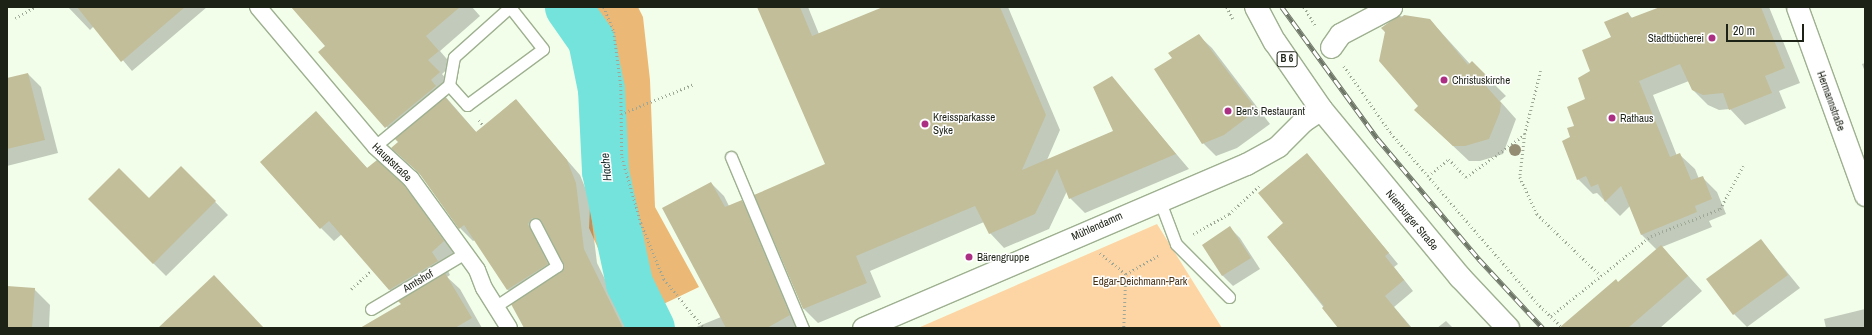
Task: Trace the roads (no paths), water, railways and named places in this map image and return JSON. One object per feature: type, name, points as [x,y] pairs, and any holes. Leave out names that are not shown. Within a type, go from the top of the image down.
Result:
[{"type":"main road","name":"B 6","points":[[1256,7],[1275,42],[1321,108]]},
{"type":"main road","name":"Nienburger Straße","points":[[1321,108],[1460,277],[1508,328]]},
{"type":"street","points":[[1331,47],[1340,34],[1391,7]]},
{"type":"street","name":"Hermannstraße","points":[[1797,7],[1865,195]]},
{"type":"street","name":"Hauptstraße","points":[[263,8],[375,146],[411,180],[465,253],[509,328]]},
{"type":"street","name":"Mühlendamm","points":[[863,328],[1159,199],[1246,164],[1278,146],[1302,121],[1321,108]]},
{"type":"lane","points":[[375,146],[449,85],[454,57],[510,7],[543,49],[467,106],[449,85]]},
{"type":"lane","points":[[731,157],[803,328]]},
{"type":"lane","points":[[1159,199],[1176,244],[1229,297]]},
{"type":"lane","points":[[496,306],[557,266],[535,224]]},
{"type":"lane","name":"Amtshof","points":[[371,309],[465,253]]},
{"type":"waterway","name":"Hache","points":[[568,7],[591,40],[601,89],[605,171],[629,283],[651,328]]},
{"type":"railway","points":[[1282,7],[1378,139],[1479,259],[1543,328]]},
{"type":"place","name":"Stadtbücherei","points":[[1712,38]]},
{"type":"place","name":"Christuskirche","points":[[1444,80]]},
{"type":"place","name":"Ben's Restaurant","points":[[1228,111]]},
{"type":"place","name":"Rathaus","points":[[1612,118]]},
{"type":"place","name":"Kreissparkasse Syke","points":[[925,124]]},
{"type":"place","name":"Bärengruppe","points":[[969,257]]},
{"type":"park label","name":"Edgar-Deichmann-Park","points":[[1140,281]]}]
